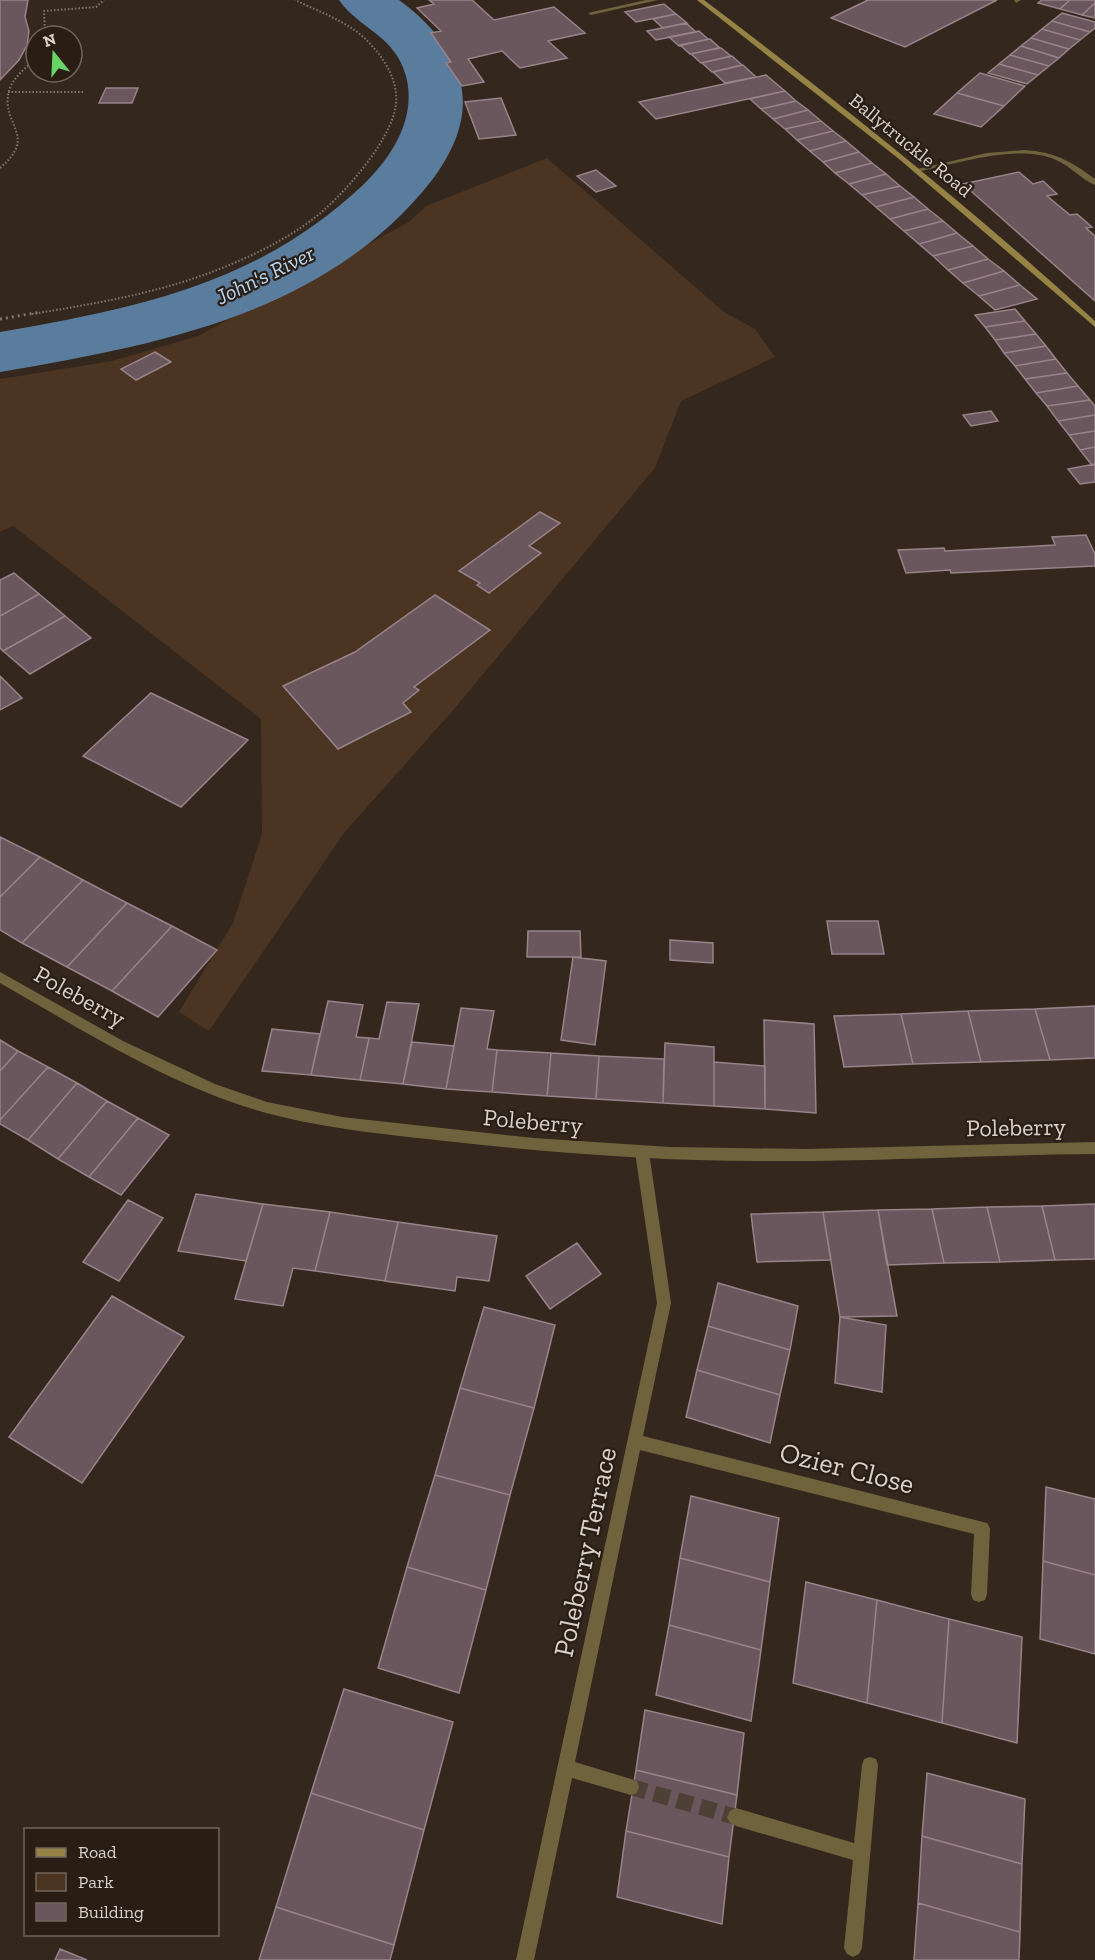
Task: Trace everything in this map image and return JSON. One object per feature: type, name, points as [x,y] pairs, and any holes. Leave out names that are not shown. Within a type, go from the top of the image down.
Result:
[{"type":"main road","name":"Ballytruckle Road","points":[[700,0],[779,59],[917,170],[1018,255],[1095,325]]},
{"type":"street","points":[[591,13],[655,0]]},
{"type":"street","points":[[917,170],[1003,153],[1030,152],[1055,156],[1095,183]]},
{"type":"street","name":"Poleberry","points":[[0,977],[175,1073],[210,1088],[272,1109],[345,1122],[531,1144],[642,1152],[803,1155],[1095,1148]]},
{"type":"street","name":"Poleberry Terrace","points":[[525,1960],[664,1303],[642,1152]]},
{"type":"street","name":"Ozier Close","points":[[635,1441],[982,1528],[979,1594]]},
{"type":"street","points":[[853,1948],[870,1765]]},
{"type":"street","points":[[566,1768],[631,1787]]},
{"type":"street","points":[[736,1817],[861,1854]]},
{"type":"path","points":[[45,24],[44,11],[96,6],[104,0]]},
{"type":"path","points":[[0,319],[112,300],[202,275],[268,247],[296,232],[344,193],[373,158],[396,104],[395,92],[381,57],[362,35],[295,0]]},
{"type":"path","points":[[0,168],[14,156],[19,145],[19,136],[9,109],[8,92],[17,76],[24,69]]},
{"type":"path","points":[[8,92],[85,92]]},
{"type":"green space","points":[[547,158],[724,312],[755,329],[775,357],[681,401],[655,468],[455,708],[344,833],[209,1031],[179,1012],[233,923],[262,834],[261,719],[13,526],[0,532],[0,379],[112,361],[198,336],[409,222],[426,206]]},
{"type":"building","points":[[0,0],[28,0],[25,17],[27,24],[24,24],[24,51],[19,60],[0,80]]},
{"type":"building","points":[[429,0],[472,0],[494,20],[554,7],[585,33],[548,41],[567,58],[520,68],[502,51],[468,59],[484,82],[462,86],[446,63],[451,62],[431,33],[441,31],[417,8],[434,4]]},
{"type":"building","points":[[868,0],[997,0],[905,47],[831,18]]},
{"type":"building","points":[[1042,0],[1070,0],[1060,9],[1038,3]]},
{"type":"building","points":[[1070,0],[1095,0],[1095,3],[1082,15],[1060,9]]},
{"type":"building","points":[[1095,3],[1095,18],[1082,15]]},
{"type":"building","points":[[664,4],[676,14],[636,22],[625,12]]},
{"type":"building","points":[[1062,13],[1095,22],[1095,28],[1090,32],[1052,21]]},
{"type":"building","points":[[676,14],[687,23],[663,28],[653,19]]},
{"type":"building","points":[[1052,21],[1090,32],[1080,40],[1042,29]]},
{"type":"building","points":[[686,23],[696,32],[656,40],[647,31]]},
{"type":"building","points":[[1042,29],[1080,40],[1069,49],[1031,38]]},
{"type":"building","points":[[699,31],[708,39],[679,46],[669,37]]},
{"type":"building","points":[[1031,38],[1069,49],[1059,58],[1021,46]]},
{"type":"building","points":[[710,39],[720,48],[690,54],[680,45]]},
{"type":"building","points":[[1021,46],[1059,58],[1049,66],[1010,55]]},
{"type":"building","points":[[718,48],[731,56],[701,63],[691,54]]},
{"type":"building","points":[[1010,55],[1049,66],[1038,75],[999,64]]},
{"type":"building","points":[[732,56],[742,65],[712,72],[702,63]]},
{"type":"building","points":[[999,64],[1038,75],[1027,84],[988,73]]},
{"type":"building","points":[[743,65],[756,77],[725,83],[713,72]]},
{"type":"building","points":[[980,73],[1025,86],[1004,106],[957,93]]},
{"type":"building","points":[[766,75],[785,91],[656,119],[639,102]]},
{"type":"building","points":[[106,88],[138,88],[132,103],[99,103]]},
{"type":"building","points":[[785,91],[796,101],[761,109],[750,99]]},
{"type":"building","points":[[957,93],[1004,106],[981,127],[934,114]]},
{"type":"building","points":[[501,98],[516,135],[479,139],[465,102]]},
{"type":"building","points":[[796,101],[808,110],[773,119],[761,109]]},
{"type":"building","points":[[808,110],[821,121],[785,129],[773,119]]},
{"type":"building","points":[[821,121],[833,131],[797,140],[785,129]]},
{"type":"building","points":[[833,131],[846,141],[810,151],[797,140]]},
{"type":"building","points":[[846,141],[859,152],[823,162],[810,151]]},
{"type":"building","points":[[859,152],[872,163],[835,173],[823,162]]},
{"type":"building","points":[[872,163],[886,174],[849,184],[835,173]]},
{"type":"building","points":[[596,170],[616,186],[596,192],[577,176]]},
{"type":"building","points":[[1019,172],[1033,184],[1043,181],[1057,194],[1047,196],[1070,215],[1077,214],[1092,227],[1086,228],[1095,236],[1095,301],[963,184]]},
{"type":"building","points":[[886,174],[900,186],[862,195],[849,184]]},
{"type":"building","points":[[900,186],[914,197],[876,207],[862,195]]},
{"type":"building","points":[[914,197],[928,209],[890,219],[876,207]]},
{"type":"building","points":[[928,209],[943,221],[904,231],[890,219]]},
{"type":"building","points":[[943,221],[957,233],[919,244],[904,231]]},
{"type":"building","points":[[957,233],[973,246],[933,256],[919,244]]},
{"type":"building","points":[[973,246],[988,259],[948,270],[933,256]]},
{"type":"building","points":[[988,259],[1004,271],[963,283],[948,270]]},
{"type":"building","points":[[1004,271],[1020,285],[979,296],[963,283]]},
{"type":"building","points":[[1020,285],[1037,299],[995,310],[979,296]]},
{"type":"building","points":[[1015,309],[1025,321],[985,327],[975,315]]},
{"type":"building","points":[[1025,321],[1036,334],[995,340],[985,327]]},
{"type":"building","points":[[1036,334],[1046,346],[1004,353],[995,340]]},
{"type":"building","points":[[1046,346],[1056,359],[1015,366],[1004,353]]},
{"type":"building","points":[[155,352],[171,362],[136,380],[121,369]]},
{"type":"building","points":[[1056,359],[1067,373],[1025,379],[1015,366]]},
{"type":"building","points":[[1067,373],[1078,386],[1036,393],[1025,379]]},
{"type":"building","points":[[1078,386],[1090,400],[1047,406],[1036,393]]},
{"type":"building","points":[[1090,400],[1095,406],[1095,415],[1058,421],[1047,406]]},
{"type":"building","points":[[991,411],[998,421],[971,426],[963,415]]},
{"type":"building","points":[[1095,415],[1095,431],[1069,435],[1058,421]]},
{"type":"building","points":[[1095,431],[1095,447],[1080,450],[1069,435]]},
{"type":"building","points":[[1095,447],[1095,464],[1092,465],[1080,450]]},
{"type":"building","points":[[1095,464],[1095,482],[1080,484],[1068,469]]},
{"type":"building","points":[[540,512],[560,523],[529,546],[541,553],[489,593],[477,585],[480,583],[459,571]]},
{"type":"building","points":[[1086,535],[1095,554],[1095,566],[906,573],[898,550],[944,548],[945,551],[1055,545],[1052,537]]},
{"type":"building","points":[[14,573],[39,594],[0,616],[0,580]]},
{"type":"building","points":[[39,594],[65,616],[3,651],[0,648],[0,616]]},
{"type":"building","points":[[435,595],[490,630],[414,687],[419,690],[403,703],[411,712],[338,749],[283,686],[355,652]]},
{"type":"building","points":[[65,616],[91,638],[30,674],[3,651]]},
{"type":"building","points":[[0,676],[22,698],[0,710]]},
{"type":"building","points":[[151,693],[248,740],[181,807],[83,756]]},
{"type":"building","points":[[0,837],[40,857],[0,897]]},
{"type":"building","points":[[40,857],[83,880],[22,943],[0,930],[0,897]]},
{"type":"building","points":[[83,880],[127,903],[67,967],[22,943]]},
{"type":"building","points":[[127,903],[172,926],[112,991],[67,967]]},
{"type":"building","points":[[827,921],[878,921],[884,954],[832,954]]},
{"type":"building","points":[[172,926],[217,950],[158,1017],[112,991]]},
{"type":"building","points":[[528,931],[580,931],[581,957],[527,957]]},
{"type":"building","points":[[670,940],[713,943],[713,963],[670,960]]},
{"type":"building","points":[[573,957],[606,961],[595,1045],[561,1040]]},
{"type":"building","points":[[328,1001],[363,1005],[356,1037],[369,1038],[360,1080],[311,1075]]},
{"type":"building","points":[[387,1002],[419,1004],[403,1084],[360,1080],[369,1038],[379,1039]]},
{"type":"building","points":[[1095,1006],[1095,1058],[1050,1060],[1035,1009]]},
{"type":"building","points":[[461,1008],[494,1011],[487,1049],[497,1050],[492,1092],[446,1089]]},
{"type":"building","points":[[1035,1009],[1050,1060],[981,1062],[968,1011]]},
{"type":"building","points":[[968,1011],[981,1062],[913,1064],[901,1014]]},
{"type":"building","points":[[901,1014],[913,1064],[844,1067],[834,1016]]},
{"type":"building","points":[[764,1020],[814,1024],[816,1113],[765,1109]]},
{"type":"building","points":[[272,1029],[320,1034],[311,1075],[262,1071]]},
{"type":"building","points":[[0,1040],[18,1051],[0,1071]]},
{"type":"building","points":[[412,1042],[454,1046],[446,1089],[403,1084]]},
{"type":"building","points":[[665,1043],[714,1047],[714,1106],[663,1103]]},
{"type":"building","points":[[497,1050],[551,1053],[547,1096],[492,1092]]},
{"type":"building","points":[[18,1051],[48,1067],[0,1120],[0,1071]]},
{"type":"building","points":[[551,1053],[599,1056],[596,1099],[547,1096]]},
{"type":"building","points":[[599,1056],[664,1059],[663,1103],[596,1099]]},
{"type":"building","points":[[714,1062],[765,1066],[765,1109],[714,1106]]},
{"type":"building","points":[[48,1067],[77,1083],[28,1140],[0,1124],[0,1120]]},
{"type":"building","points":[[77,1083],[107,1101],[58,1159],[28,1140]]},
{"type":"building","points":[[107,1101],[138,1118],[89,1177],[58,1159]]},
{"type":"building","points":[[138,1118],[169,1135],[121,1195],[89,1177]]},
{"type":"building","points":[[196,1194],[263,1204],[246,1261],[178,1251]]},
{"type":"building","points":[[128,1200],[163,1218],[119,1281],[83,1262]]},
{"type":"building","points":[[263,1204],[330,1212],[315,1271],[293,1268],[283,1306],[235,1299]]},
{"type":"building","points":[[1095,1204],[1095,1259],[1055,1260],[1042,1206]]},
{"type":"building","points":[[1042,1206],[1055,1260],[1000,1262],[987,1207]]},
{"type":"building","points":[[987,1207],[1000,1262],[944,1263],[932,1209]]},
{"type":"building","points":[[932,1209],[944,1263],[887,1265],[878,1210]]},
{"type":"building","points":[[878,1210],[897,1316],[840,1317],[823,1212]]},
{"type":"building","points":[[330,1212],[398,1222],[385,1281],[315,1271]]},
{"type":"building","points":[[823,1212],[831,1260],[757,1262],[751,1214]]},
{"type":"building","points":[[398,1222],[497,1236],[489,1281],[457,1277],[455,1291],[385,1281]]},
{"type":"building","points":[[577,1243],[601,1274],[550,1309],[526,1276]]},
{"type":"building","points":[[718,1283],[798,1306],[790,1350],[708,1326]]},
{"type":"building","points":[[112,1296],[184,1337],[82,1483],[9,1437]]},
{"type":"building","points":[[484,1307],[555,1325],[534,1408],[460,1388]]},
{"type":"building","points":[[840,1317],[886,1325],[882,1392],[835,1383]]},
{"type":"building","points":[[708,1326],[790,1350],[780,1395],[697,1370]]},
{"type":"building","points":[[697,1370],[780,1395],[770,1443],[686,1417]]},
{"type":"building","points":[[460,1388],[534,1408],[510,1495],[435,1475]]},
{"type":"building","points":[[435,1475],[510,1495],[486,1590],[407,1567]]},
{"type":"building","points":[[1046,1487],[1095,1499],[1095,1575],[1043,1561]]},
{"type":"building","points":[[691,1496],[779,1518],[770,1582],[680,1558]]},
{"type":"building","points":[[680,1558],[770,1582],[761,1650],[669,1625]]},
{"type":"building","points":[[1043,1561],[1095,1575],[1095,1654],[1040,1639]]},
{"type":"building","points":[[407,1567],[486,1590],[459,1693],[378,1668]]},
{"type":"building","points":[[806,1582],[877,1600],[867,1703],[793,1683]]},
{"type":"building","points":[[877,1600],[949,1619],[942,1723],[867,1703]]},
{"type":"building","points":[[949,1619],[1022,1637],[1017,1743],[942,1723]]},
{"type":"building","points":[[669,1625],[761,1650],[751,1721],[656,1695]]},
{"type":"building","points":[[344,1689],[453,1722],[424,1830],[311,1793]]},
{"type":"building","points":[[645,1710],[744,1733],[737,1795],[636,1770]]},
{"type":"building","points":[[636,1770],[737,1795],[729,1857],[626,1831]]},
{"type":"building","points":[[927,1773],[1025,1799],[1022,1864],[922,1836]]},
{"type":"building","points":[[311,1793],[424,1830],[394,1945],[276,1907]]},
{"type":"building","points":[[626,1831],[729,1857],[722,1924],[617,1897]]},
{"type":"building","points":[[922,1836],[1022,1864],[1020,1932],[918,1903]]},
{"type":"building","points":[[918,1903],[1020,1932],[1019,1960],[914,1960]]},
{"type":"building","points":[[276,1907],[394,1945],[390,1960],[259,1960]]},
{"type":"building","points":[[60,1949],[87,1960],[55,1960]]},
{"type":"waterway","name":"John's River","points":[[0,352],[104,332],[211,303],[263,282],[311,257],[354,227],[392,190],[415,161],[426,143],[436,107],[433,74],[416,44],[391,19],[364,0]]},
{"type":"tunnel","points":[[631,1787],[736,1817]]}]
